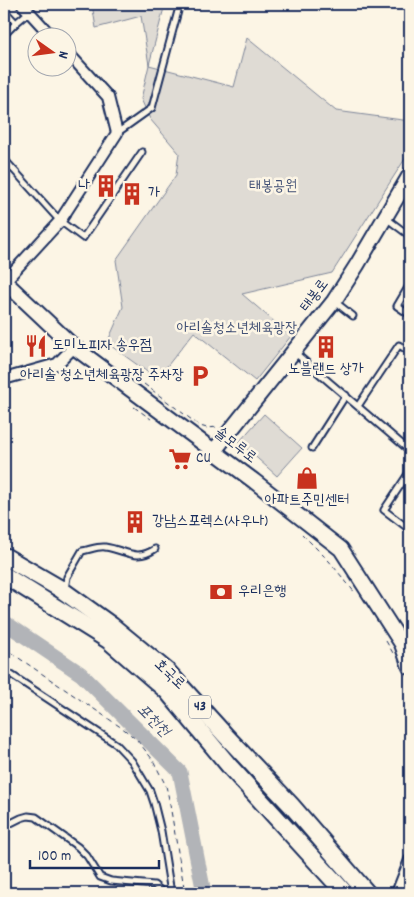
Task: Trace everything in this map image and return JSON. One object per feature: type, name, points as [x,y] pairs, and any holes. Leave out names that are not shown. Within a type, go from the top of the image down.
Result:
[{"type":"main road","name":"태봉로","points":[[214,451],[334,300],[410,176]]},
{"type":"main road","name":"솔모루로","points":[[4,282],[74,347],[214,451],[341,549],[402,644],[410,667]]},
{"type":"main road","name":"호국로","points":[[4,556],[64,592],[112,626],[168,672],[291,805],[367,893]]},
{"type":"main road","name":"호국로","points":[[4,575],[108,640],[167,691],[231,768],[345,893]]},
{"type":"street","points":[[26,8],[44,28]]},
{"type":"street","points":[[4,282],[60,221],[117,133],[108,97],[78,64]]},
{"type":"street","points":[[4,380],[56,364],[74,347]]},
{"type":"street","points":[[397,893],[410,860]]},
{"type":"lane","points":[[4,35],[16,23],[26,8]]},
{"type":"lane","points":[[4,10],[16,23]]},
{"type":"lane","points":[[117,133],[152,108],[178,11]]},
{"type":"lane","points":[[4,159],[60,221],[83,238],[142,152]]},
{"type":"lane","points":[[386,218],[410,236]]},
{"type":"lane","points":[[410,284],[397,306],[410,314]]},
{"type":"lane","points":[[334,300],[353,316]]},
{"type":"lane","points":[[358,406],[400,345],[410,352]]},
{"type":"lane","points":[[293,352],[410,451]]},
{"type":"lane","points":[[312,448],[346,395]]},
{"type":"lane","points":[[410,471],[384,510],[409,528],[410,526]]},
{"type":"lane","points":[[64,592],[67,577],[82,551],[103,547],[134,555],[147,555],[155,549]]},
{"type":"lane","points":[[4,670],[116,744],[132,761],[146,783],[154,803],[161,831],[171,893]]},
{"type":"lane","points":[[4,825],[28,816],[36,817],[78,846],[87,856],[100,877],[111,881],[154,885],[162,893]]},
{"type":"path","points":[[138,380],[200,426],[212,428],[220,426]]},
{"type":"path","points":[[141,412],[156,423]]},
{"type":"path","points":[[301,533],[328,561],[357,596]]},
{"type":"path","points":[[385,640],[394,657]]},
{"type":"green space","points":[[92,4],[165,4],[149,65],[141,16],[96,28]]},
{"type":"green space","name":"태봉공원","points":[[247,38],[336,111],[410,121],[410,151],[332,273],[242,294],[291,336],[255,381],[194,332],[157,379],[107,343],[123,307],[116,260],[176,175],[179,153],[150,119],[141,99],[149,65],[234,87]]},
{"type":"green space","points":[[264,414],[302,448],[277,476],[239,442]]},
{"type":"waterway","name":"포천천","points":[[4,622],[81,674],[180,772],[204,893]]},
{"type":"place","name":"나","points":[[106,186]]},
{"type":"place","name":"가","points":[[132,194]]},
{"type":"place","name":"도미노피자 송우점","points":[[36,346]]},
{"type":"place","name":"노블랜드 상가","points":[[326,347]]},
{"type":"place","name":"아리솔 청소년체육광장 주차장","points":[[200,376]]},
{"type":"place","name":"CU","points":[[180,459]]},
{"type":"place","name":"아파트주민센터","points":[[307,478]]},
{"type":"place","name":"강남스포렉스(사우나)","points":[[135,522]]},
{"type":"place","name":"우리은행","points":[[221,592]]},
{"type":"park label","name":"아리솔청소년체육광장","points":[[237,329]]}]
